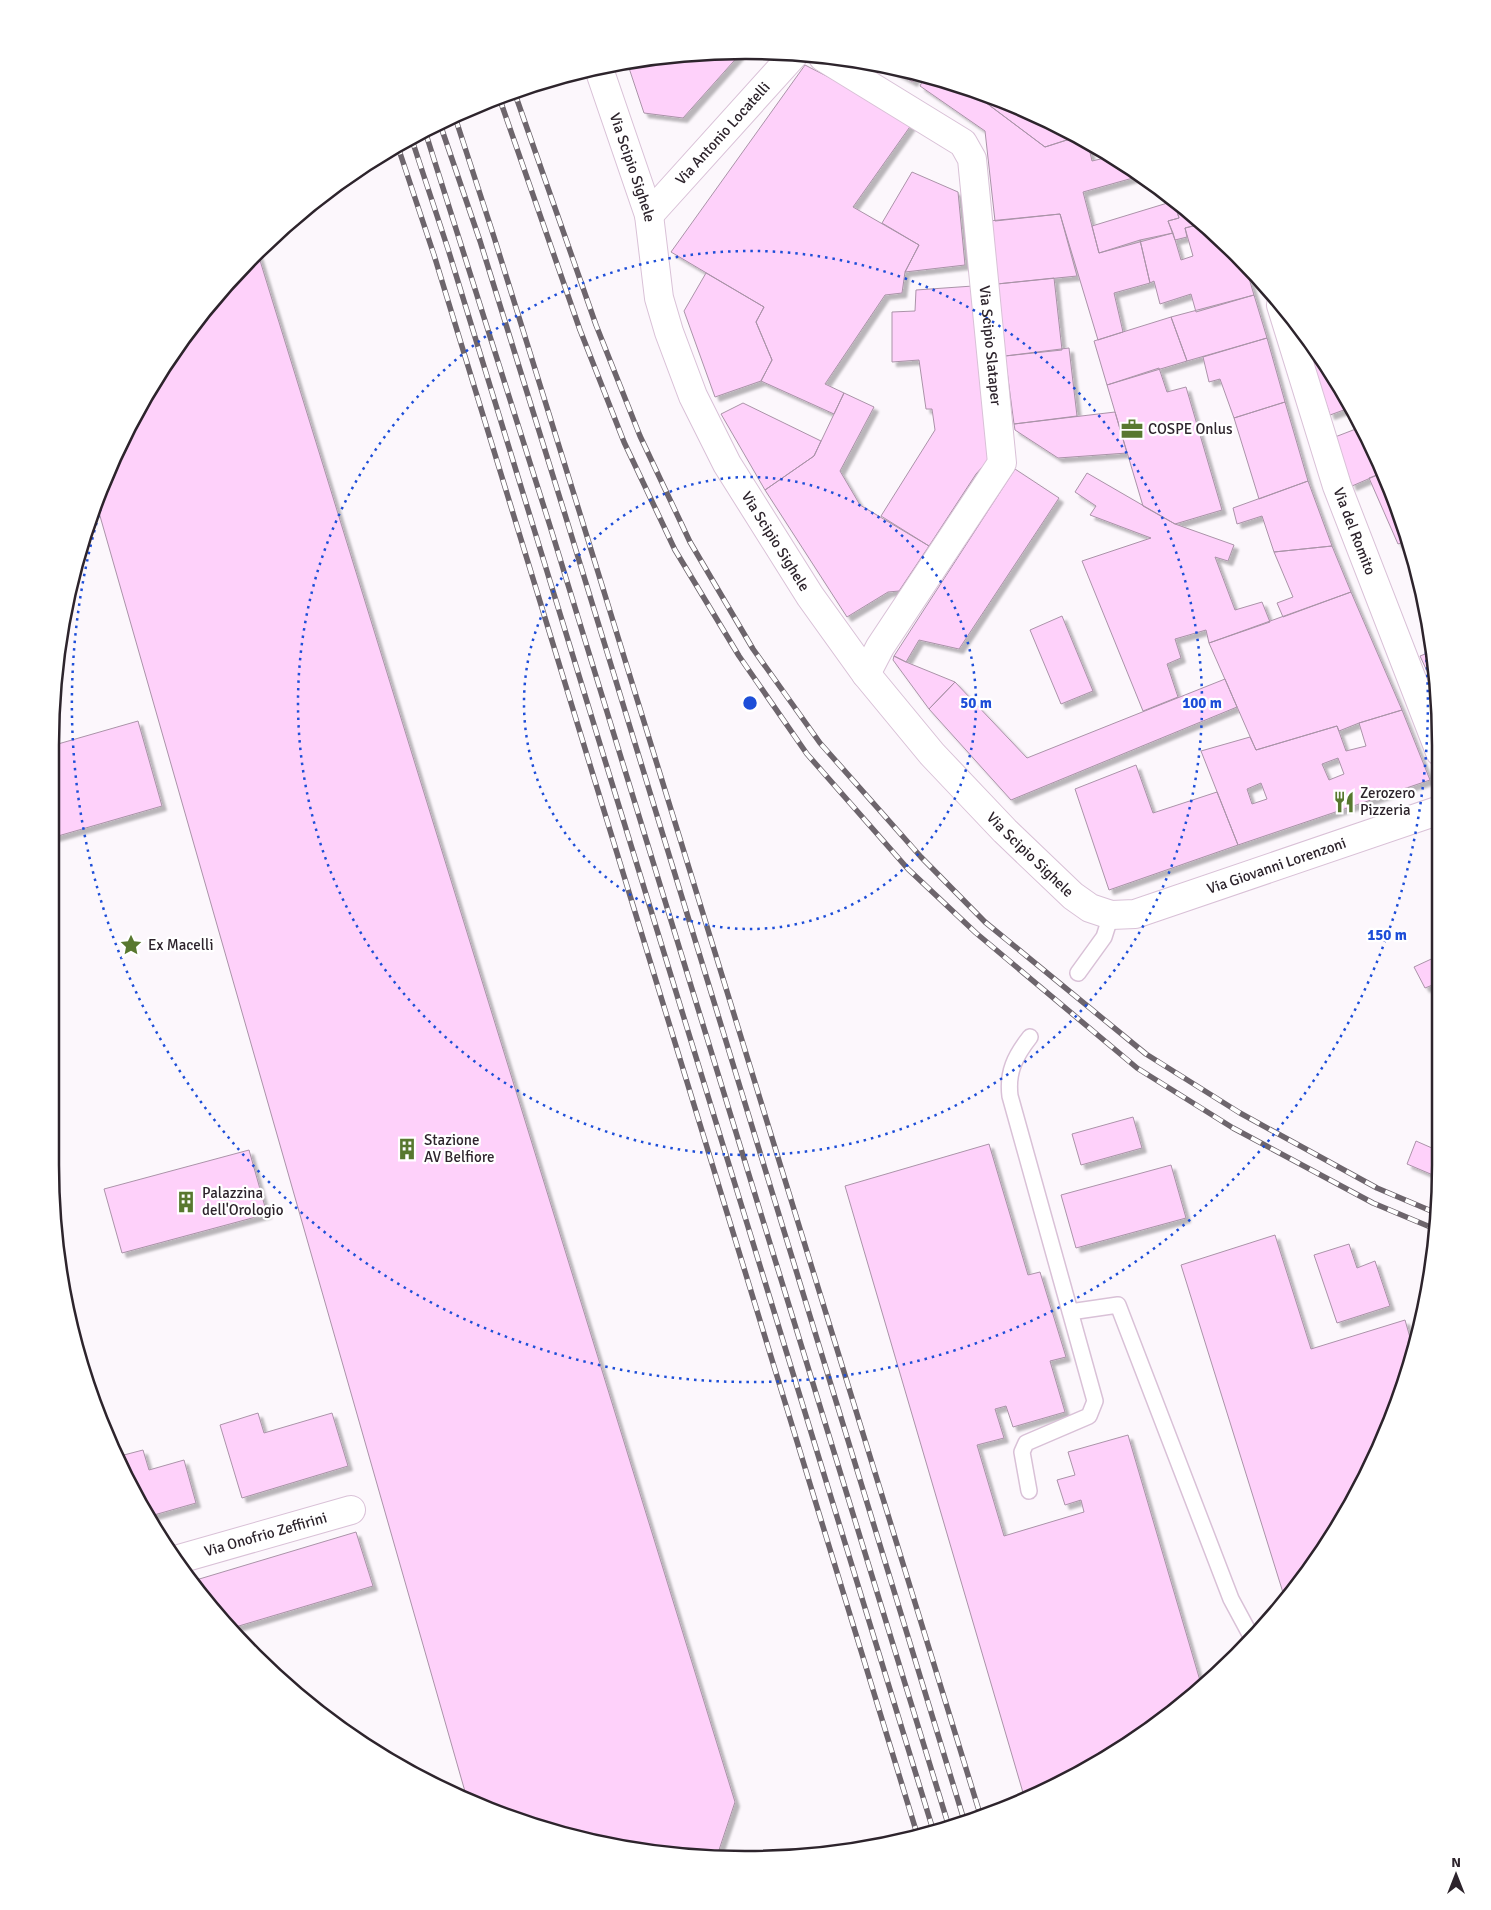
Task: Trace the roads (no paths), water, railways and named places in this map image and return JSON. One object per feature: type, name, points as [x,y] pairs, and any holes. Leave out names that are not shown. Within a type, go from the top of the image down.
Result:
[{"type":"street","name":"Via Antonio Locatelli","points":[[649,215],[789,60]]},
{"type":"street","name":"Via Scipio Slataper","points":[[836,65],[963,143],[972,159],[1002,464],[880,647],[866,674]]},
{"type":"street","name":"Via Scipio Sighele","points":[[601,75],[649,215],[659,298],[669,332],[693,396],[727,464],[810,596],[866,674],[932,754],[1005,831],[1073,896],[1090,908],[1111,915]]},
{"type":"street","name":"Via del Romito","points":[[1286,323],[1337,486],[1432,730]]},
{"type":"street","name":"Via Giovanni Lorenzoni","points":[[1111,915],[1136,914],[1432,813]]},
{"type":"street","name":"Via Onofrio Zeffirini","points":[[183,1558],[351,1510]]},
{"type":"lane","points":[[1078,973],[1104,937],[1111,915]]},
{"type":"lane","points":[[1029,1491],[1022,1452],[1026,1443],[1089,1416],[1095,1401],[1010,1096],[1010,1072],[1019,1051],[1030,1037]]},
{"type":"lane","points":[[1070,1312],[1118,1305],[1231,1599],[1248,1631]]},
{"type":"railway","points":[[517,98],[596,325],[640,436],[690,542],[753,649],[820,743],[921,857],[985,922],[1146,1054],[1240,1113],[1377,1188],[1431,1211]]},
{"type":"railway","points":[[501,104],[580,330],[624,442],[675,550],[739,656],[807,754],[908,869],[976,933],[1137,1068],[1233,1128],[1373,1203],[1429,1227]]},
{"type":"railway","points":[[457,123],[581,517],[979,1810]]},
{"type":"railway","points":[[442,130],[480,241],[567,521],[963,1816]]},
{"type":"railway","points":[[427,138],[550,526],[947,1821]]},
{"type":"railway","points":[[414,145],[448,249],[932,1825]]},
{"type":"railway","points":[[400,152],[434,255],[916,1830]]},
{"type":"place","name":"COSPE Onlus","points":[[1132,429]]},
{"type":"place","name":"Zerozero Pizzeria","points":[[1344,802]]},
{"type":"place","name":"Ex Macelli","points":[[131,945]]},
{"type":"place","name":"Stazione AV Belfiore","points":[[407,1149]]},
{"type":"place","name":"Palazzina dell'Orologio","points":[[186,1202]]}]
